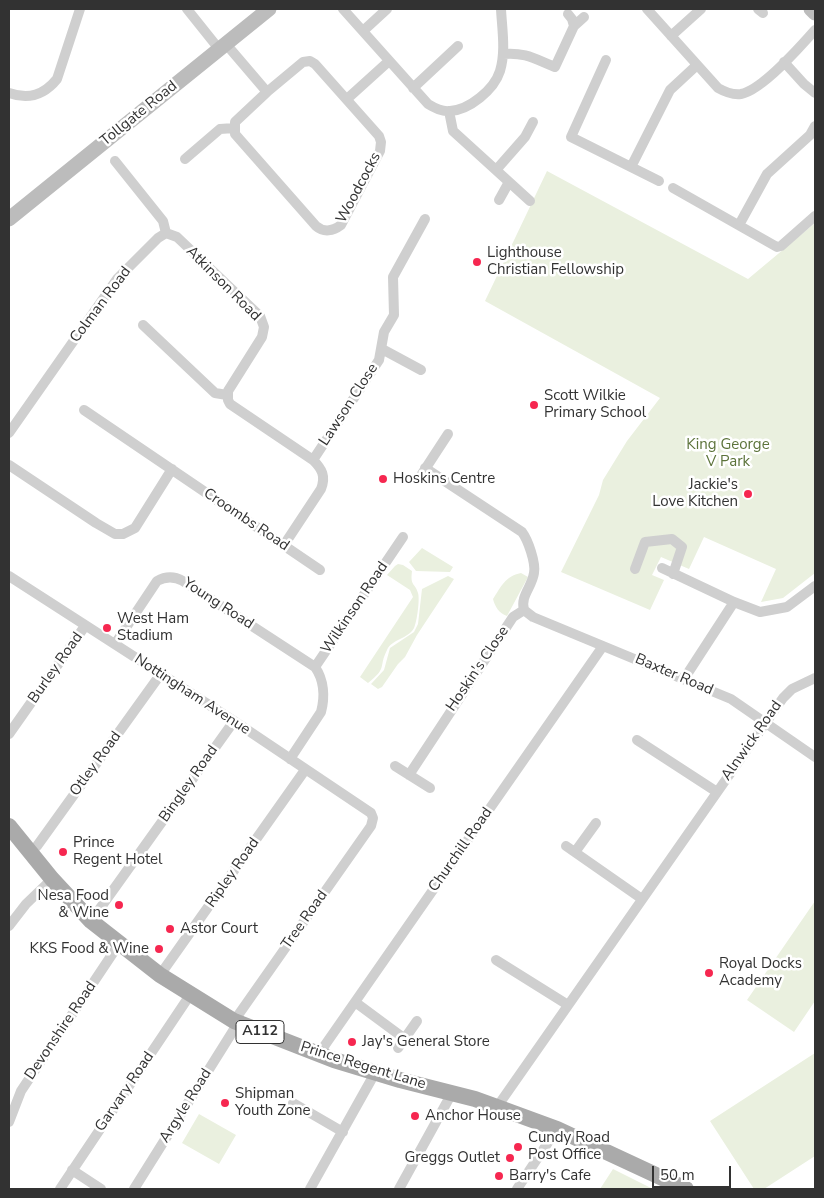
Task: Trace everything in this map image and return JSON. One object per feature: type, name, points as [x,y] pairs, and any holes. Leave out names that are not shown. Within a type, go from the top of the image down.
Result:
[{"type":"main road","name":"Prince Regent Lane","points":[[11,832],[52,880],[92,921],[119,944],[160,975],[236,1022],[320,1055],[375,1073],[498,1107],[557,1129],[686,1189]]},
{"type":"street","points":[[9,93],[27,97],[41,94],[57,79],[80,9]]},
{"type":"street","points":[[187,9],[267,92]]},
{"type":"street","name":"Tollgate Road","points":[[9,219],[269,9]]},
{"type":"street","points":[[343,9],[428,104],[438,110],[449,112],[464,108],[489,88],[500,73],[503,54],[501,9]]},
{"type":"street","points":[[363,31],[387,9]]},
{"type":"street","points":[[647,9],[718,88],[733,94],[750,91],[758,86],[815,30]]},
{"type":"street","points":[[671,36],[701,9]]},
{"type":"street","points":[[811,9],[815,13]]},
{"type":"street","points":[[568,14],[574,26]]},
{"type":"street","points":[[503,54],[524,54],[554,67],[574,26],[584,17]]},
{"type":"street","points":[[413,88],[458,46]]},
{"type":"street","points":[[606,60],[570,137],[659,181]]},
{"type":"street","name":"Woodcocks","points":[[310,61],[347,98],[379,136],[381,142],[380,151],[341,225],[332,230],[321,230],[316,226],[235,134],[235,122],[267,92],[296,66],[310,61]]},
{"type":"street","points":[[347,98],[389,61]]},
{"type":"street","points":[[784,62],[815,93]]},
{"type":"street","points":[[631,167],[670,90],[697,65]]},
{"type":"street","points":[[449,112],[452,131],[530,201]]},
{"type":"street","points":[[496,170],[526,137],[533,122]]},
{"type":"street","points":[[739,225],[767,174],[810,135],[815,126]]},
{"type":"street","points":[[185,159],[220,129],[234,128]]},
{"type":"street","points":[[115,161],[163,221],[166,233]]},
{"type":"street","points":[[499,200],[509,182]]},
{"type":"street","points":[[673,188],[777,247],[781,246],[815,216]]},
{"type":"street","name":"Lawson Close","points":[[313,460],[379,360],[384,332],[394,315],[393,277],[425,219]]},
{"type":"street","name":"Atkinson Road","points":[[166,233],[177,237],[260,316],[264,327],[262,337],[227,395]]},
{"type":"street","name":"Colman Road","points":[[9,433],[117,279],[158,238],[166,233]]},
{"type":"street","points":[[143,325],[215,392],[227,395],[230,404],[313,460],[322,469],[323,484],[284,545]]},
{"type":"street","name":"Lawson Close","points":[[382,349],[421,370]]},
{"type":"street","name":"Croombs Road","points":[[84,410],[320,570]]},
{"type":"street","points":[[418,480],[448,434]]},
{"type":"street","points":[[9,465],[115,534],[123,534],[135,528],[172,469]]},
{"type":"street","points":[[426,468],[522,532],[526,537],[535,572],[523,600],[524,610]]},
{"type":"street","name":"Wilkinson Road","points":[[290,759],[321,712],[323,704],[321,679],[315,667],[403,537]]},
{"type":"street","points":[[635,569],[645,542],[672,538],[682,547],[673,574]]},
{"type":"street","points":[[662,568],[734,602],[760,612],[787,607],[815,586]]},
{"type":"street","name":"Young Road","points":[[115,644],[157,582],[162,578],[172,577],[184,581],[315,667]]},
{"type":"street","name":"Nottingham Avenue","points":[[10,579],[234,721],[371,813],[373,818]]},
{"type":"street","points":[[684,679],[734,602]]},
{"type":"street","name":"Baxter Road","points":[[524,610],[533,617],[731,699],[815,757]]},
{"type":"street","name":"Hoskin's Close","points":[[409,775],[513,617],[524,610]]},
{"type":"street","name":"Burley Road","points":[[9,734],[85,626]]},
{"type":"street","name":"Churchill Road","points":[[320,1055],[325,1045],[603,646]]},
{"type":"street","name":"Otley Road","points":[[30,852],[37,846],[160,675]]},
{"type":"street","name":"Alnwick Road","points":[[498,1107],[765,722],[787,693],[815,678]]},
{"type":"street","name":"Bingley Road","points":[[92,921],[234,721]]},
{"type":"street","name":"Alnwick Road","points":[[637,740],[717,792]]},
{"type":"street","points":[[395,766],[430,788]]},
{"type":"street","name":"Ripley Road","points":[[160,975],[305,770]]},
{"type":"street","name":"Tree Road","points":[[236,1022],[371,826],[373,818]]},
{"type":"street","points":[[596,823],[571,849],[642,899]]},
{"type":"street","points":[[9,926],[26,904],[52,880]]},
{"type":"street","name":"Devonshire Road","points":[[9,1122],[21,1091],[119,944]]},
{"type":"street","points":[[496,960],[568,1005]]},
{"type":"street","name":"Garvary Road","points":[[60,1189],[190,995]]},
{"type":"street","points":[[355,1002],[405,1039]]},
{"type":"street","points":[[398,1048],[417,1021]]},
{"type":"street","name":"Argyle Road","points":[[134,1189],[236,1022]]},
{"type":"street","points":[[310,1189],[375,1073]]},
{"type":"street","points":[[399,1189],[452,1093]]},
{"type":"street","points":[[293,1103],[343,1132]]},
{"type":"street","points":[[517,1189],[557,1129]]},
{"type":"street","points":[[72,1170],[101,1189]]},
{"type":"green space","name":"King George V Park","points":[[547,171],[748,279],[815,223],[815,573],[783,598],[761,602],[776,569],[704,537],[689,569],[661,557],[652,575],[664,580],[650,610],[561,572],[599,495],[603,480],[627,441],[660,398],[485,301]]},
{"type":"green space","points":[[422,548],[453,567],[450,572],[416,571],[409,562]]},
{"type":"green space","points":[[398,564],[412,571],[412,582],[419,596],[416,621],[414,628],[408,635],[389,646],[378,674],[368,683],[360,677],[413,597],[410,590],[387,575]]},
{"type":"green space","points":[[521,573],[528,577],[507,616],[498,609],[493,599],[507,579]]},
{"type":"green space","points":[[448,576],[454,579],[417,635],[405,657],[382,687],[378,689],[371,684],[384,670],[390,648],[414,632],[418,624],[422,589]]},
{"type":"green space","points":[[815,901],[815,1001],[794,1032],[747,1000]]},
{"type":"green space","points":[[815,1053],[815,1156],[764,1189],[754,1189],[710,1121]]},
{"type":"green space","points":[[199,1114],[236,1135],[219,1164],[182,1143]]},
{"type":"green space","points":[[613,1169],[649,1187],[654,1189],[600,1189]]},
{"type":"place","name":"Lighthouse Christian Fellowship","points":[[477,262]]},
{"type":"place","name":"Scott Wilkie Primary School","points":[[534,405]]},
{"type":"place","name":"Hoskins Centre","points":[[383,479]]},
{"type":"place","name":"Jackie's Love Kitchen","points":[[748,494]]},
{"type":"place","name":"West Ham Stadium","points":[[107,628]]},
{"type":"place","name":"Prince Regent Hotel","points":[[63,852]]},
{"type":"place","name":"Nesa Food & Wine","points":[[119,905]]},
{"type":"place","name":"Astor Court","points":[[170,929]]},
{"type":"place","name":"KKS Food & Wine","points":[[159,949]]},
{"type":"place","name":"Royal Docks Academy","points":[[709,973]]},
{"type":"place","name":"Jay's General Store","points":[[352,1042]]},
{"type":"place","name":"Shipman Youth Zone","points":[[225,1103]]},
{"type":"place","name":"Anchor House","points":[[415,1116]]},
{"type":"place","name":"Cundy Road Post Office","points":[[518,1147]]},
{"type":"place","name":"Greggs Outlet","points":[[510,1158]]},
{"type":"place","name":"Barry's Cafe","points":[[499,1176]]}]
